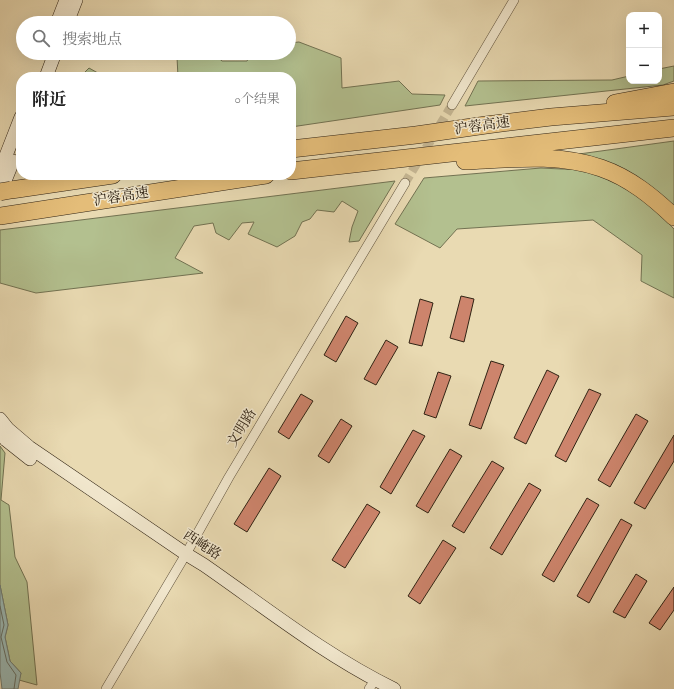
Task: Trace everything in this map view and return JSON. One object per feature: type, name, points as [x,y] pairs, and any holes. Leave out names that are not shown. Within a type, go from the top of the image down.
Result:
[{"type":"highway","points":[[551,117],[633,98],[674,92]]},
{"type":"highway","name":"沪蓉高速","points":[[296,148],[416,135],[551,117],[674,107]]},
{"type":"highway","name":"沪蓉高速","points":[[296,170],[674,128]]},
{"type":"highway","points":[[312,168],[523,159],[554,159],[578,162],[601,168],[622,177],[642,189],[674,218]]},
{"type":"highway","name":"沪蓉高速","points":[[4,192],[81,180]]},
{"type":"highway","name":"沪蓉高速","points":[[3,216],[234,180]]},
{"type":"street","points":[[60,16],[66,0]]},
{"type":"street","points":[[70,16],[76,0]]},
{"type":"street","points":[[452,105],[514,0]]},
{"type":"street","points":[[38,72],[43,60]]},
{"type":"street","points":[[48,72],[52,60]]},
{"type":"street","points":[[0,171],[16,130]]},
{"type":"street","points":[[4,192],[16,155]]},
{"type":"street","name":"文明路","points":[[106,689],[184,557],[229,477],[405,183]]},
{"type":"street","name":"西崦路","points":[[0,419],[8,429],[29,447],[296,639],[374,686],[394,689]]},
{"type":"street","name":"西崦路","points":[[0,432],[6,440],[30,459],[184,557]]},
{"type":"green space","points":[[296,42],[299,42],[341,58],[342,88],[399,81],[412,94],[445,95],[440,105],[296,126],[296,72],[178,72],[177,60],[296,60]]},
{"type":"green space","points":[[674,66],[674,81],[663,85],[465,106],[478,81],[612,80],[626,77],[626,84],[662,84],[662,68]]},
{"type":"green space","points":[[89,68],[96,72],[85,72]]},
{"type":"green space","points":[[674,141],[674,211],[579,154]]},
{"type":"green space","points":[[541,168],[582,170],[614,180],[645,199],[674,229],[674,298],[641,281],[642,255],[593,220],[457,229],[440,248],[395,224],[424,178]]},
{"type":"green space","points":[[395,181],[359,241],[349,242],[352,227],[358,211],[342,201],[334,212],[317,210],[310,219],[302,222],[295,236],[277,247],[248,234],[254,222],[242,223],[229,240],[216,233],[213,223],[194,226],[175,258],[203,273],[36,293],[0,283],[0,230]]},
{"type":"green space","points":[[0,446],[5,453],[1,500],[9,505],[15,557],[27,582],[37,685],[19,680],[21,673],[10,661],[5,637],[8,625],[0,585]]},
{"type":"water","points":[[0,585],[8,625],[5,637],[10,661],[21,673],[18,689],[2,689],[0,672]]},
{"type":"building","points":[[461,296],[474,299],[464,342],[450,338]]},
{"type":"building","points":[[420,299],[433,303],[422,346],[409,343]]},
{"type":"building","points":[[346,316],[358,323],[336,362],[324,355]]},
{"type":"building","points":[[386,340],[398,347],[376,385],[364,379]]},
{"type":"building","points":[[491,361],[504,365],[481,429],[469,425]]},
{"type":"building","points":[[547,370],[559,376],[526,444],[514,438]]},
{"type":"building","points":[[438,372],[451,376],[436,418],[424,414]]},
{"type":"building","points":[[589,389],[601,394],[566,462],[555,456]]},
{"type":"building","points":[[301,394],[313,401],[289,439],[278,432]]},
{"type":"building","points":[[636,414],[648,421],[610,487],[598,480]]},
{"type":"building","points":[[341,419],[352,426],[329,463],[318,456]]},
{"type":"building","points":[[413,430],[425,436],[391,494],[380,487]]},
{"type":"building","points":[[674,435],[674,461],[645,509],[634,503]]},
{"type":"building","points":[[450,449],[462,456],[428,513],[416,506]]},
{"type":"building","points":[[492,461],[504,468],[464,533],[452,526]]},
{"type":"building","points":[[269,468],[281,476],[247,532],[234,524]]},
{"type":"building","points":[[529,483],[541,490],[502,555],[490,548]]},
{"type":"building","points":[[587,498],[599,505],[554,582],[542,575]]},
{"type":"building","points":[[367,504],[380,512],[345,568],[332,560]]},
{"type":"building","points":[[621,519],[632,525],[589,603],[577,596]]},
{"type":"building","points":[[443,540],[456,548],[420,604],[408,596]]},
{"type":"building","points":[[636,574],[647,581],[625,618],[613,612]]},
{"type":"building","points":[[674,587],[674,610],[660,630],[649,623]]},
{"type":"tunnel","points":[[405,183],[452,105]]}]
